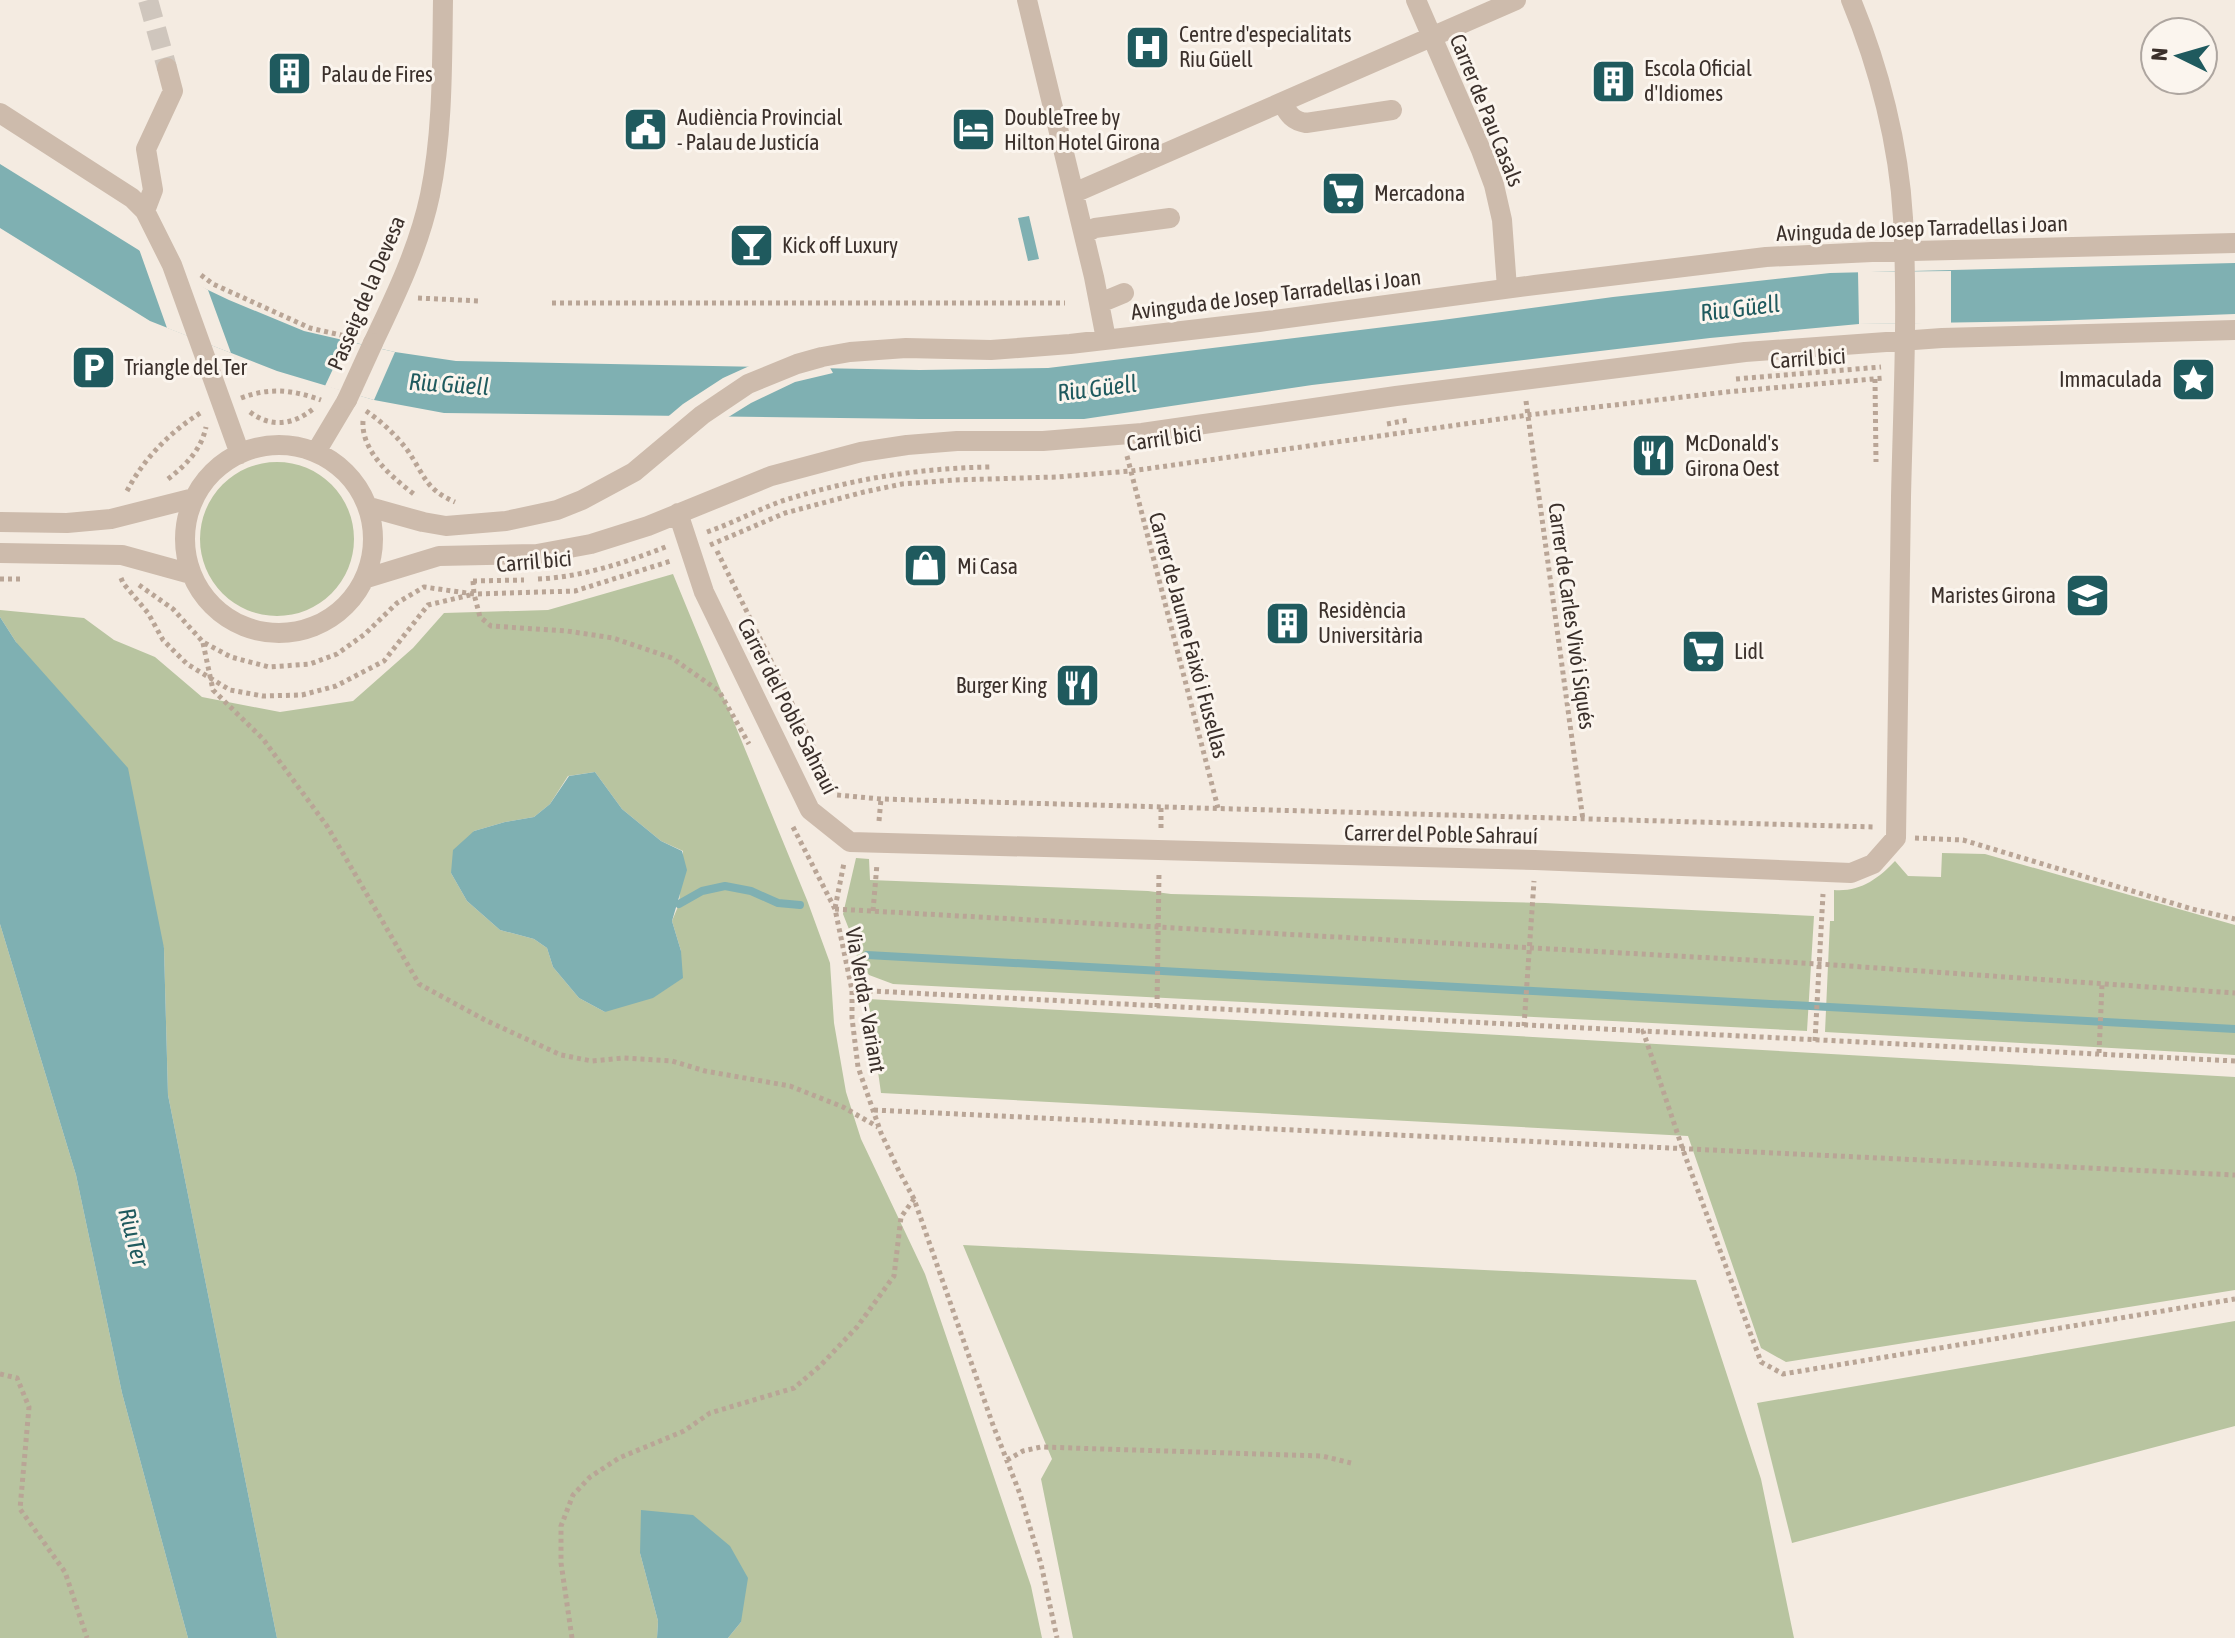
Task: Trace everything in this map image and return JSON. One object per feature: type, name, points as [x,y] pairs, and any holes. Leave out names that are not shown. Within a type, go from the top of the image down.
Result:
[{"type":"street","name":"Passeig de la Devesa","points":[[316,452],[355,404],[373,343],[411,259],[430,195],[436,160],[443,0]]},
{"type":"street","points":[[1027,0],[1084,234],[1106,339]]},
{"type":"street","name":"Carrer de Pau Casals","points":[[1416,0],[1494,185],[1502,220],[1507,288]]},
{"type":"street","points":[[1074,193],[1516,0]]},
{"type":"street","points":[[1851,0],[1873,62],[1889,125],[1903,217],[1896,838]]},
{"type":"street","points":[[145,211],[153,190],[146,149],[173,91],[167,68]]},
{"type":"street","points":[[1282,103],[1296,122],[1306,123],[1392,110]]},
{"type":"street","points":[[0,113],[132,198],[145,211],[172,265],[240,454]]},
{"type":"street","points":[[1084,234],[1095,228],[1170,218]]},
{"type":"street","name":"Avinguda de Josep Tarradellas i Joan","points":[[369,507],[446,526],[494,523],[534,516],[582,500],[634,472],[702,415],[748,384],[822,357],[878,349],[991,350],[1106,339],[1766,257],[1903,260],[2235,243]]},
{"type":"street","points":[[1100,303],[1124,293]]},
{"type":"street","points":[[367,578],[439,556],[537,554],[591,544],[771,476],[894,447],[957,441],[1043,441],[1132,434],[1666,361],[1880,342],[1904,334],[1942,338],[2235,330]]},
{"type":"street","points":[[277,445],[316,452],[348,474],[369,507],[375,546],[371,567],[353,599],[331,618],[293,632],[253,630],[217,611],[191,574],[184,547],[189,511],[207,478],[240,454],[277,445]]},
{"type":"street","points":[[0,522],[67,523],[111,519],[194,498]]},
{"type":"street","name":"Carrer del Poble Sahrauí","points":[[678,513],[704,592],[810,810],[850,842],[1535,860],[1851,873],[1873,864],[1896,838]]},
{"type":"street","points":[[0,553],[122,555],[191,574]]},
{"type":"path","points":[[194,270],[213,284],[310,328],[354,338],[360,326]]},
{"type":"path","points":[[418,298],[480,301]]},
{"type":"path","points":[[552,303],[1065,303]]},
{"type":"path","name":"Carril bici","points":[[1724,380],[1881,368],[1880,342]]},
{"type":"path","points":[[122,555],[122,577],[173,609],[203,642],[231,657],[269,667],[310,664],[337,654],[365,634],[397,603],[424,587],[474,594],[575,591],[659,566],[688,546],[713,544],[785,513],[902,484],[1131,471],[1528,415],[1726,392],[1875,379],[1876,473]]},
{"type":"path","points":[[287,390],[322,400],[309,412],[282,424],[257,417],[247,410],[241,398],[287,390]]},
{"type":"path","points":[[355,404],[362,429],[379,462],[395,480],[415,495],[425,497]]},
{"type":"path","points":[[355,404],[376,417],[407,449],[429,486],[441,496],[466,507],[434,500]]},
{"type":"path","points":[[135,495],[124,498],[148,458],[185,423],[205,410],[207,423],[204,438],[194,455],[164,483]]},
{"type":"path","name":"Carrer de Carles Vivó i Siqués","points":[[1528,415],[1583,820]]},
{"type":"path","points":[[1386,424],[1417,419]]},
{"type":"path","name":"Carril bici","points":[[1114,461],[1128,460]]},
{"type":"path","name":"Carril bici","points":[[122,577],[123,583],[148,613],[163,640],[187,664],[230,690],[263,696],[302,695],[336,686],[384,661],[428,605],[474,594],[473,581],[553,578],[688,546],[781,502],[861,480],[900,472],[997,467]]},
{"type":"path","name":"Carrer de Jaume Faixó i Fusellas","points":[[1131,471],[1218,808]]},
{"type":"path","points":[[713,544],[837,795],[881,799],[1875,827]]},
{"type":"path","points":[[474,594],[480,617],[491,626],[567,631],[613,638],[672,658],[719,691],[753,751]]},
{"type":"path","points":[[203,642],[213,690],[263,739],[327,826],[419,984],[485,1020],[561,1055],[592,1061],[623,1058],[672,1061],[705,1071],[790,1086],[843,1107],[879,1127]]},
{"type":"path","points":[[879,826],[881,799]]},
{"type":"path","points":[[1160,837],[1161,806]]},
{"type":"path","name":"Via Verda - Variant","points":[[787,816],[835,909],[852,990],[858,1067],[879,1127],[914,1199],[1034,1537],[1057,1638]]},
{"type":"path","points":[[1896,838],[1963,840],[2235,919]]},
{"type":"path","points":[[850,842],[835,909],[1820,964],[2235,993]]},
{"type":"path","points":[[873,911],[877,858]]},
{"type":"path","points":[[1524,1026],[1535,860]]},
{"type":"path","points":[[1157,1007],[1159,865]]},
{"type":"path","points":[[1815,1041],[1825,871]]},
{"type":"path","points":[[2099,1053],[2102,985]]},
{"type":"path","points":[[852,990],[2235,1061]]},
{"type":"path","points":[[1643,1031],[1761,1362],[1783,1374],[2235,1299]]},
{"type":"path","points":[[874,1110],[2235,1175]]},
{"type":"path","points":[[572,1638],[561,1563],[561,1526],[573,1495],[590,1477],[619,1458],[684,1431],[710,1413],[794,1388],[820,1366],[857,1327],[894,1276],[901,1217],[914,1199]]},
{"type":"path","points":[[0,1374],[17,1378],[29,1407],[20,1509],[65,1572],[87,1638]]},
{"type":"path","points":[[1007,1460],[1023,1451],[1041,1447],[1322,1456],[1351,1463]]},
{"type":"green space","points":[[277,462],[307,468],[332,484],[348,509],[354,539],[348,569],[332,594],[307,610],[277,616],[247,610],[222,594],[206,569],[200,539],[206,509],[222,484],[247,468]]},
{"type":"green space","points":[[673,574],[830,963],[834,1023],[846,1092],[861,1139],[925,1274],[1031,1586],[1042,1638],[728,1638],[741,1622],[640,1553],[658,1621],[657,1638],[277,1638],[168,1095],[164,948],[16,642],[0,617],[0,610],[84,618],[114,640],[155,657],[202,697],[280,712],[353,701],[413,648],[444,613],[548,610]],"holes":[[[595,772],[622,809],[661,841],[683,851],[679,904],[672,921],[681,951],[605,1012],[579,998],[553,967],[547,948],[534,939],[500,930],[467,901],[451,873],[474,831],[534,817],[550,804],[568,776]]]},
{"type":"green space","points":[[1942,853],[1985,854],[2235,925],[2235,1055],[1825,1032],[1834,890],[1852,889],[1868,883],[1895,861],[1908,876],[1941,877]]},
{"type":"green space","points":[[856,858],[869,859],[870,880],[1171,894],[1545,903],[1814,916],[1807,1031],[893,984],[869,975],[857,958],[843,914]]},
{"type":"green space","points":[[0,924],[76,1175],[122,1393],[188,1638],[0,1638]]},
{"type":"green space","points":[[868,999],[2235,1077],[2235,1290],[1786,1362],[1761,1348],[1688,1136],[881,1093]]},
{"type":"green space","points":[[963,1245],[1696,1280],[1761,1479],[1794,1638],[1073,1638],[1041,1479],[1052,1459]]},
{"type":"green space","points":[[2235,1321],[2235,1426],[1792,1543],[1757,1403]]},
{"type":"water","name":"Riu Güell","points":[[0,164],[187,280],[229,300],[304,331],[395,352],[456,361],[920,370],[1048,368],[1830,273],[2235,263],[2235,314],[1859,324],[1710,338],[1312,385],[1084,419],[444,413],[374,400],[277,371],[150,321],[0,228]]},
{"type":"water","points":[[1029,216],[1039,259],[1028,261],[1018,218]]},
{"type":"water","name":"Riu Ter","points":[[0,617],[16,642],[128,768],[164,948],[168,1095],[277,1638],[188,1638],[122,1393],[76,1175],[0,924]]},
{"type":"water","points":[[595,772],[622,809],[661,841],[682,851],[687,870],[672,921],[681,951],[683,978],[653,998],[605,1012],[579,998],[553,967],[547,948],[534,939],[500,930],[467,901],[451,873],[453,850],[474,831],[534,817],[550,804],[569,776]]},
{"type":"water","points":[[641,1510],[693,1515],[730,1546],[748,1578],[741,1622],[728,1638],[657,1638],[658,1621],[640,1553]]},
{"type":"pier","points":[[139,249],[208,290],[231,353],[167,328]]},
{"type":"pier","points":[[1951,271],[1951,323],[1859,324],[1858,272]]},
{"type":"pier","points":[[346,341],[395,352],[374,400],[325,386]]},
{"type":"pier","points":[[756,363],[828,364],[833,373],[795,382],[722,421],[664,420],[723,378]]},
{"type":"waterway","points":[[679,904],[702,891],[725,886],[751,891],[778,903],[800,905]]},
{"type":"waterway","points":[[867,955],[2235,1029]]},
{"type":"tunnel","points":[[148,0],[167,68]]},
{"type":"place","name":"Centre d'especialitats Riu Güell","points":[[1148,47]]},
{"type":"place","name":"Palau de Fires","points":[[290,74]]},
{"type":"place","name":"Escola Oficial d'Idiomes","points":[[1613,81]]},
{"type":"place","name":"Audiència Provincial - Palau de Justicía","points":[[646,130]]},
{"type":"place","name":"DoubleTree by Hilton Hotel Girona","points":[[973,130]]},
{"type":"place","name":"Mercadona","points":[[1343,193]]},
{"type":"place","name":"Kick off Luxury","points":[[751,245]]},
{"type":"place","name":"Triangle del Ter","points":[[93,367]]},
{"type":"place","name":"Immaculada","points":[[2193,379]]},
{"type":"place","name":"McDonald's Girona Oest","points":[[1654,456]]},
{"type":"place","name":"Mi Casa","points":[[926,566]]},
{"type":"place","name":"Maristes Girona","points":[[2087,595]]},
{"type":"place","name":"Residència Universitària","points":[[1287,623]]},
{"type":"place","name":"Lidl","points":[[1703,651]]},
{"type":"place","name":"Burger King","points":[[1078,685]]}]
